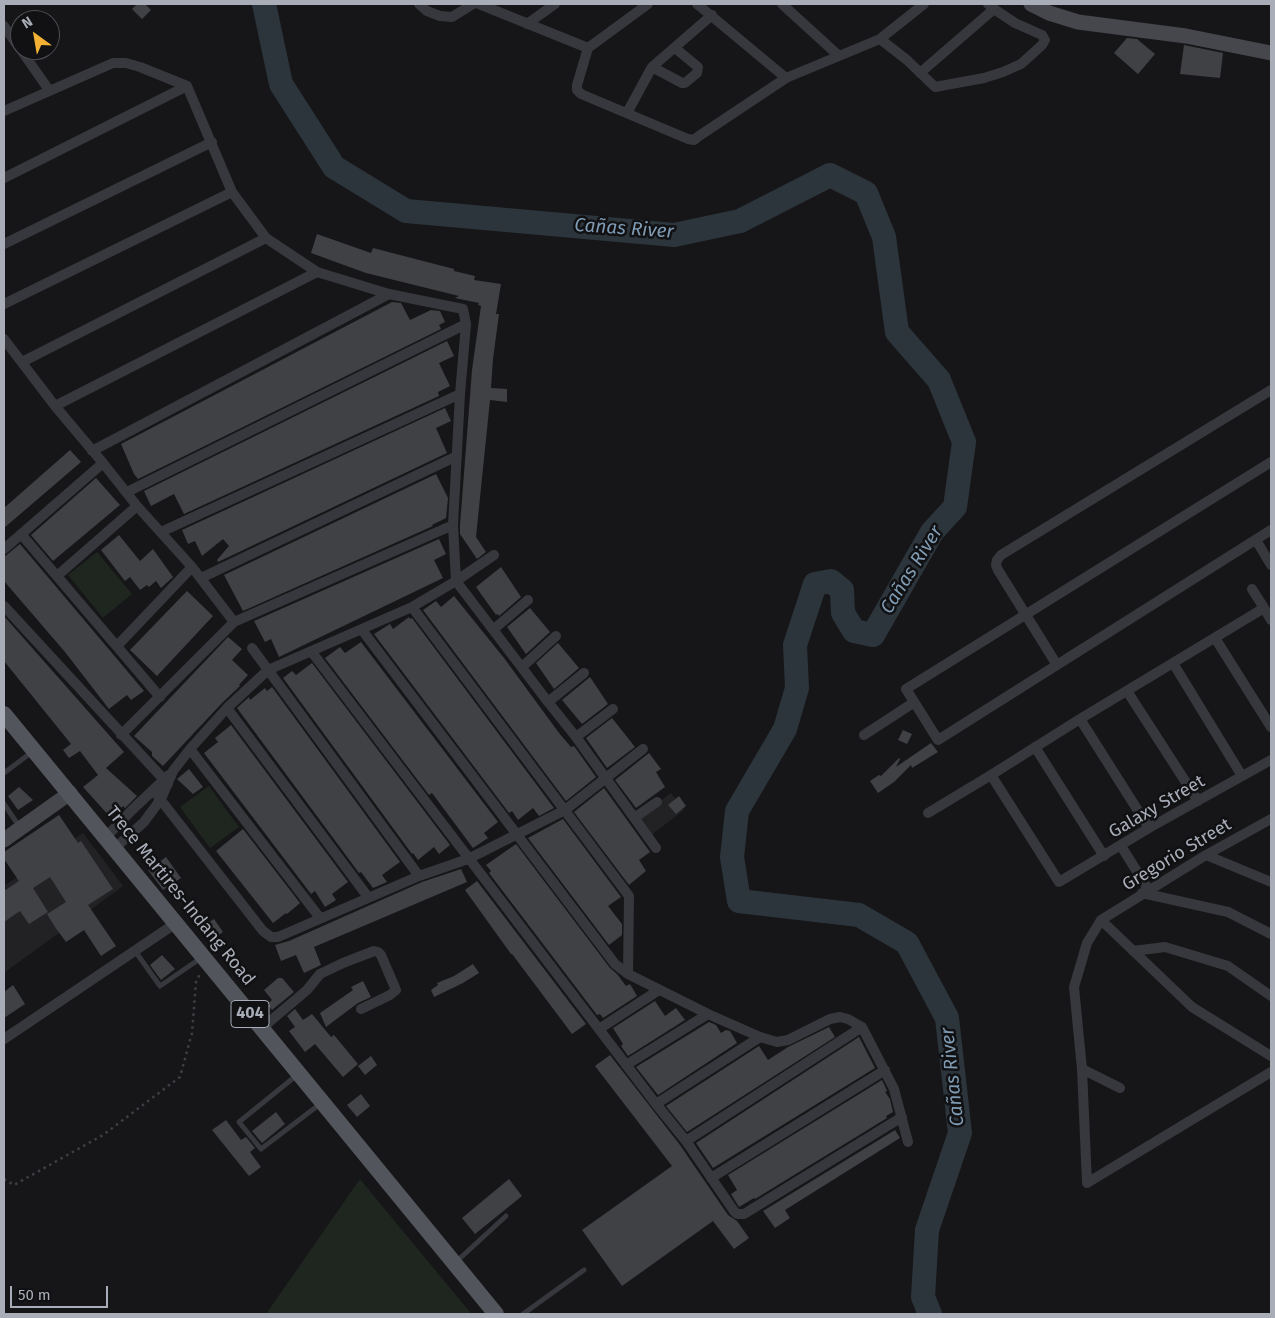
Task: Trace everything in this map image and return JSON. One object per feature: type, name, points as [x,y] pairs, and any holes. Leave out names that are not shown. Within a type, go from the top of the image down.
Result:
[{"type":"main road","points":[[1031,4],[1049,13],[1078,22],[1186,36],[1271,53]]},
{"type":"main road","name":"Trece Martires-Indang Road","points":[[4,714],[496,1314]]},
{"type":"main road","points":[[4,840],[70,794]]},
{"type":"street","points":[[419,4],[427,11],[440,16],[452,17],[473,4]]},
{"type":"street","points":[[479,4],[588,48]]},
{"type":"street","points":[[527,24],[555,4]]},
{"type":"street","points":[[648,4],[588,48],[577,90],[581,94],[694,140],[786,78],[880,40],[921,5]]},
{"type":"street","points":[[697,4],[786,78]]},
{"type":"street","points":[[782,4],[839,56]]},
{"type":"street","points":[[880,40],[907,60],[920,73],[935,87],[984,78],[1003,72],[1021,64],[1042,46],[1045,40],[1042,35],[1015,23],[991,6],[920,73]]},
{"type":"street","points":[[627,113],[652,67],[712,15]]},
{"type":"street","points":[[652,67],[682,83],[688,81],[697,73],[698,68],[675,48]]},
{"type":"street","points":[[27,60],[49,90]]},
{"type":"street","points":[[4,110],[113,63],[140,67],[187,86],[232,192],[266,238],[317,272],[389,294],[463,309],[466,324],[453,525],[456,581],[576,737],[656,848]]},
{"type":"street","points":[[4,178],[187,86]]},
{"type":"street","points":[[4,244],[212,142]]},
{"type":"street","points":[[4,304],[232,192]]},
{"type":"street","points":[[22,362],[266,238]]},
{"type":"street","points":[[55,406],[317,272]]},
{"type":"street","points":[[92,451],[389,294]]},
{"type":"street","points":[[127,492],[466,324]]},
{"type":"street","points":[[4,339],[55,406],[137,506],[192,567],[234,622]]},
{"type":"street","points":[[1057,665],[996,565],[997,560],[1001,555],[1271,390]]},
{"type":"street","points":[[161,532],[460,394]]},
{"type":"street","points":[[201,578],[457,456]]},
{"type":"street","points":[[1271,462],[906,689],[938,740],[1271,530]]},
{"type":"street","points":[[4,548],[103,463]]},
{"type":"street","points":[[57,576],[137,506]]},
{"type":"street","points":[[121,735],[234,622],[453,525]]},
{"type":"street","points":[[21,534],[160,697]]},
{"type":"street","points":[[1256,540],[1271,565]]},
{"type":"street","points":[[111,843],[144,822],[161,799],[166,782],[190,749],[227,708],[268,670],[362,630],[412,606],[456,581],[494,555]]},
{"type":"street","points":[[117,646],[192,567]]},
{"type":"street","points":[[1252,589],[1271,620]]},
{"type":"street","points":[[494,629],[528,600]]},
{"type":"street","points":[[4,606],[166,782]]},
{"type":"street","points":[[412,606],[629,896],[628,974]]},
{"type":"street","points":[[928,813],[1264,608]]},
{"type":"street","points":[[362,630],[615,964],[628,974],[659,990],[760,1037],[782,1042],[830,1019],[848,1019],[862,1026],[894,1089],[908,1142]]},
{"type":"street","points":[[522,667],[556,636]]},
{"type":"street","points":[[1215,638],[1271,727]]},
{"type":"street","points":[[252,648],[419,876]]},
{"type":"street","points":[[311,651],[686,1141],[737,1214],[744,1214],[902,1117]]},
{"type":"street","points":[[1173,663],[1242,776]]},
{"type":"street","points":[[548,702],[584,673]]},
{"type":"street","points":[[1127,691],[1198,801]]},
{"type":"street","points":[[864,736],[914,703]]},
{"type":"street","points":[[227,708],[368,897]]},
{"type":"street","points":[[576,737],[613,709]]},
{"type":"street","points":[[1080,719],[1149,828]]},
{"type":"street","points":[[153,790],[263,931],[271,936],[278,937],[368,897],[468,858],[565,810],[643,748]]},
{"type":"street","points":[[1035,748],[1104,856]]},
{"type":"street","points":[[190,749],[320,918]]},
{"type":"street","name":"Galaxy Street","points":[[991,775],[1059,882],[1149,828],[1271,760]]},
{"type":"street","points":[[111,843],[132,810],[153,790],[166,782]]},
{"type":"street","points":[[634,818],[657,802]]},
{"type":"street","name":"Gregorio Street","points":[[1101,920],[1206,855],[1270,822]]},
{"type":"street","points":[[1121,846],[1145,891],[1228,912],[1271,934]]},
{"type":"street","points":[[1206,855],[1271,882]]},
{"type":"street","points":[[1271,1056],[1192,1007],[1101,920],[1087,943],[1074,987],[1082,1069],[1087,1183],[1271,1072]]},
{"type":"street","points":[[4,1039],[176,923]]},
{"type":"street","points":[[1133,950],[1165,947],[1228,966],[1271,996]]},
{"type":"street","points":[[262,1028],[307,990],[320,974],[374,951],[378,952],[396,990],[390,995],[361,1009]]},
{"type":"street","points":[[599,1029],[659,990]]},
{"type":"street","points":[[626,1065],[708,1014]]},
{"type":"street","points":[[686,1141],[862,1026]]},
{"type":"street","points":[[656,1104],[760,1037]]},
{"type":"street","points":[[1082,1069],[1120,1088]]},
{"type":"street","points":[[711,1178],[886,1070]]},
{"type":"lane","points":[[4,773],[34,750]]},
{"type":"lane","points":[[4,804],[20,828]]},
{"type":"lane","points":[[135,951],[160,986],[205,959]]},
{"type":"lane","points":[[299,1073],[239,1122],[261,1149],[323,1102]]},
{"type":"lane","points":[[454,1262],[506,1216]]},
{"type":"lane","points":[[523,1314],[584,1270]]},
{"type":"path","points":[[4,1179],[14,1185],[103,1135],[180,1077],[192,1033],[196,982],[205,959]]},
{"type":"shaded area","points":[[97,552],[132,594],[103,618],[68,575]]},
{"type":"shaded area","points":[[209,786],[239,827],[210,848],[180,807]]},
{"type":"shaded area","points":[[671,793],[684,810],[650,836],[637,818]]},
{"type":"shaded area","points":[[83,833],[123,886],[4,973],[4,886]]},
{"type":"shaded area","points":[[360,1179],[469,1311],[472,1314],[266,1314]]},
{"type":"building","points":[[137,4],[145,4],[151,10],[142,19],[132,9]]},
{"type":"building","points":[[1127,38],[1137,39],[1155,54],[1138,74],[1114,53]]},
{"type":"building","points":[[1184,45],[1223,53],[1220,78],[1180,74]]},
{"type":"building","points":[[317,234],[371,253],[373,248],[454,269],[454,271],[475,276],[474,280],[501,284],[496,314],[499,314],[491,388],[507,389],[507,402],[490,400],[476,537],[486,552],[477,559],[460,534],[460,525],[472,370],[481,306],[478,305],[479,303],[455,298],[459,296],[366,273],[311,253]]},
{"type":"building","points":[[392,302],[401,303],[410,320],[431,310],[440,311],[445,322],[439,325],[441,329],[138,479],[134,474],[121,444]]},
{"type":"building","points":[[447,341],[454,356],[439,363],[450,386],[438,392],[439,396],[184,514],[174,494],[151,506],[144,491]]},
{"type":"building","points":[[445,408],[451,421],[436,428],[447,453],[218,562],[217,560],[229,546],[223,539],[202,556],[195,541],[188,544],[182,530]]},
{"type":"building","points":[[70,450],[81,462],[4,528],[4,508]]},
{"type":"building","points":[[436,474],[448,498],[446,518],[433,526],[243,611],[224,575]]},
{"type":"building","points":[[96,478],[120,505],[53,561],[31,535]]},
{"type":"building","points":[[119,535],[140,561],[153,549],[173,577],[161,588],[156,581],[149,587],[147,585],[140,590],[130,577],[125,581],[101,550]]},
{"type":"building","points":[[439,539],[446,554],[434,560],[443,578],[279,657],[271,639],[265,642],[254,621]]},
{"type":"building","points":[[20,544],[144,691],[131,700],[127,695],[109,709],[65,652],[4,581],[4,557]]},
{"type":"building","points":[[501,567],[521,597],[499,616],[498,614],[496,615],[476,587]]},
{"type":"building","points":[[187,591],[213,616],[157,676],[130,650]]},
{"type":"building","points":[[454,596],[504,658],[559,733],[571,747],[574,746],[596,777],[566,801],[423,610],[436,601],[441,607]]},
{"type":"building","points":[[530,608],[550,632],[526,654],[507,627]]},
{"type":"building","points":[[4,616],[124,752],[106,768],[137,796],[111,818],[83,787],[98,775],[80,751],[69,758],[63,750],[71,744],[4,661]]},
{"type":"building","points":[[409,617],[410,619],[412,618],[554,808],[539,816],[533,808],[518,820],[512,811],[509,813],[374,634],[390,624],[393,629]]},
{"type":"building","points":[[228,637],[242,649],[232,660],[248,675],[240,686],[163,766],[152,756],[152,752],[134,736]]},
{"type":"building","points":[[361,642],[498,822],[484,833],[488,838],[473,848],[432,793],[429,795],[325,658],[340,647],[345,653]]},
{"type":"building","points":[[558,643],[579,668],[554,689],[536,663]]},
{"type":"building","points":[[312,663],[450,845],[439,854],[434,847],[418,860],[412,854],[283,678],[292,671],[296,675]]},
{"type":"building","points":[[590,677],[608,704],[582,724],[562,700]]},
{"type":"building","points":[[272,687],[400,862],[382,875],[387,882],[373,888],[361,872],[359,873],[237,708],[249,697],[250,700],[265,688],[267,691]]},
{"type":"building","points":[[612,718],[635,747],[607,768],[586,738]]},
{"type":"building","points":[[231,725],[348,882],[332,894],[336,900],[325,907],[315,891],[311,894],[204,753],[218,742],[215,738]]},
{"type":"building","points":[[903,730],[912,734],[907,744],[898,740]]},
{"type":"building","points":[[931,743],[938,752],[912,768],[911,765],[894,782],[878,793],[870,781],[879,775],[881,776],[899,758],[896,767]]},
{"type":"building","points":[[649,753],[661,769],[656,772],[665,787],[636,808],[615,780]]},
{"type":"building","points":[[189,769],[203,787],[193,794],[177,779]]},
{"type":"building","points":[[19,787],[33,800],[18,810],[8,796]]},
{"type":"building","points":[[604,788],[650,852],[639,860],[646,871],[629,885],[574,812]]},
{"type":"building","points":[[679,796],[686,806],[676,814],[668,805]]},
{"type":"building","points":[[59,815],[78,843],[81,841],[113,889],[88,905],[116,946],[101,956],[84,930],[66,942],[55,927],[47,914],[66,902],[50,877],[33,888],[48,912],[29,924],[20,911],[4,922],[4,891],[19,881],[4,859],[4,852]]},
{"type":"building","points":[[563,819],[621,897],[608,906],[622,924],[622,935],[609,945],[528,838]]},
{"type":"building","points":[[243,829],[300,903],[273,923],[216,851]]},
{"type":"building","points":[[516,844],[610,968],[626,986],[630,984],[637,996],[603,1018],[600,1014],[597,1015],[489,873],[491,871],[486,865]]},
{"type":"building","points":[[166,857],[181,878],[163,890],[148,870]]},
{"type":"building","points":[[461,869],[467,882],[314,947],[321,965],[304,973],[296,955],[281,961],[275,945],[289,941],[422,882]]},
{"type":"building","points":[[477,881],[586,1024],[572,1034],[465,890]]},
{"type":"building","points":[[214,919],[223,932],[212,940],[203,926]]},
{"type":"building","points":[[162,955],[175,969],[161,980],[150,965]]},
{"type":"building","points":[[473,964],[479,973],[434,997],[431,990],[438,985],[437,983],[454,976]]},
{"type":"building","points":[[278,978],[282,978],[294,992],[272,1010],[267,1004],[272,1000],[264,990]]},
{"type":"building","points":[[363,981],[371,997],[358,1003],[326,1027],[320,1013],[353,990],[351,987]]},
{"type":"building","points":[[13,985],[25,1004],[4,1018],[4,992]]},
{"type":"building","points":[[655,1001],[665,1016],[676,1008],[685,1020],[628,1056],[613,1028]]},
{"type":"building","points":[[295,1009],[303,1020],[312,1014],[331,1037],[334,1035],[358,1064],[343,1077],[315,1044],[305,1052],[289,1031],[295,1027],[287,1016]]},
{"type":"building","points":[[709,1022],[716,1025],[721,1033],[726,1030],[730,1031],[737,1043],[658,1095],[636,1067]]},
{"type":"building","points":[[829,1027],[835,1037],[687,1132],[666,1106],[759,1046],[768,1060],[788,1047]]},
{"type":"building","points":[[859,1037],[875,1068],[713,1168],[696,1143]]},
{"type":"building","points":[[610,1055],[680,1145],[728,1215],[737,1221],[749,1238],[734,1249],[713,1221],[622,1286],[582,1230],[672,1166],[595,1066]]},
{"type":"building","points":[[371,1056],[377,1065],[365,1075],[358,1066]]},
{"type":"building","points":[[882,1080],[893,1112],[886,1116],[887,1118],[739,1207],[731,1194],[737,1190],[728,1175]]},
{"type":"building","points":[[361,1094],[370,1106],[357,1117],[347,1105]]},
{"type":"building","points":[[276,1112],[285,1124],[262,1143],[252,1131]]},
{"type":"building","points":[[226,1120],[241,1140],[246,1137],[255,1148],[250,1152],[261,1167],[249,1176],[212,1130]]},
{"type":"building","points":[[895,1130],[900,1138],[785,1210],[790,1218],[775,1228],[763,1211]]},
{"type":"building","points":[[509,1179],[522,1196],[475,1234],[462,1218]]},
{"type":"waterway","name":"Cañas River","points":[[264,4],[281,84],[334,167],[406,211],[674,235],[740,221],[830,175],[866,193],[884,237],[897,332],[939,380],[964,442],[955,507],[932,532],[873,635],[854,631],[843,613],[842,590],[831,581],[815,584],[795,645],[797,688],[785,729],[737,811],[732,857],[739,901],[859,915],[907,943],[947,1018],[960,1133],[927,1230],[923,1297],[930,1314]]}]
